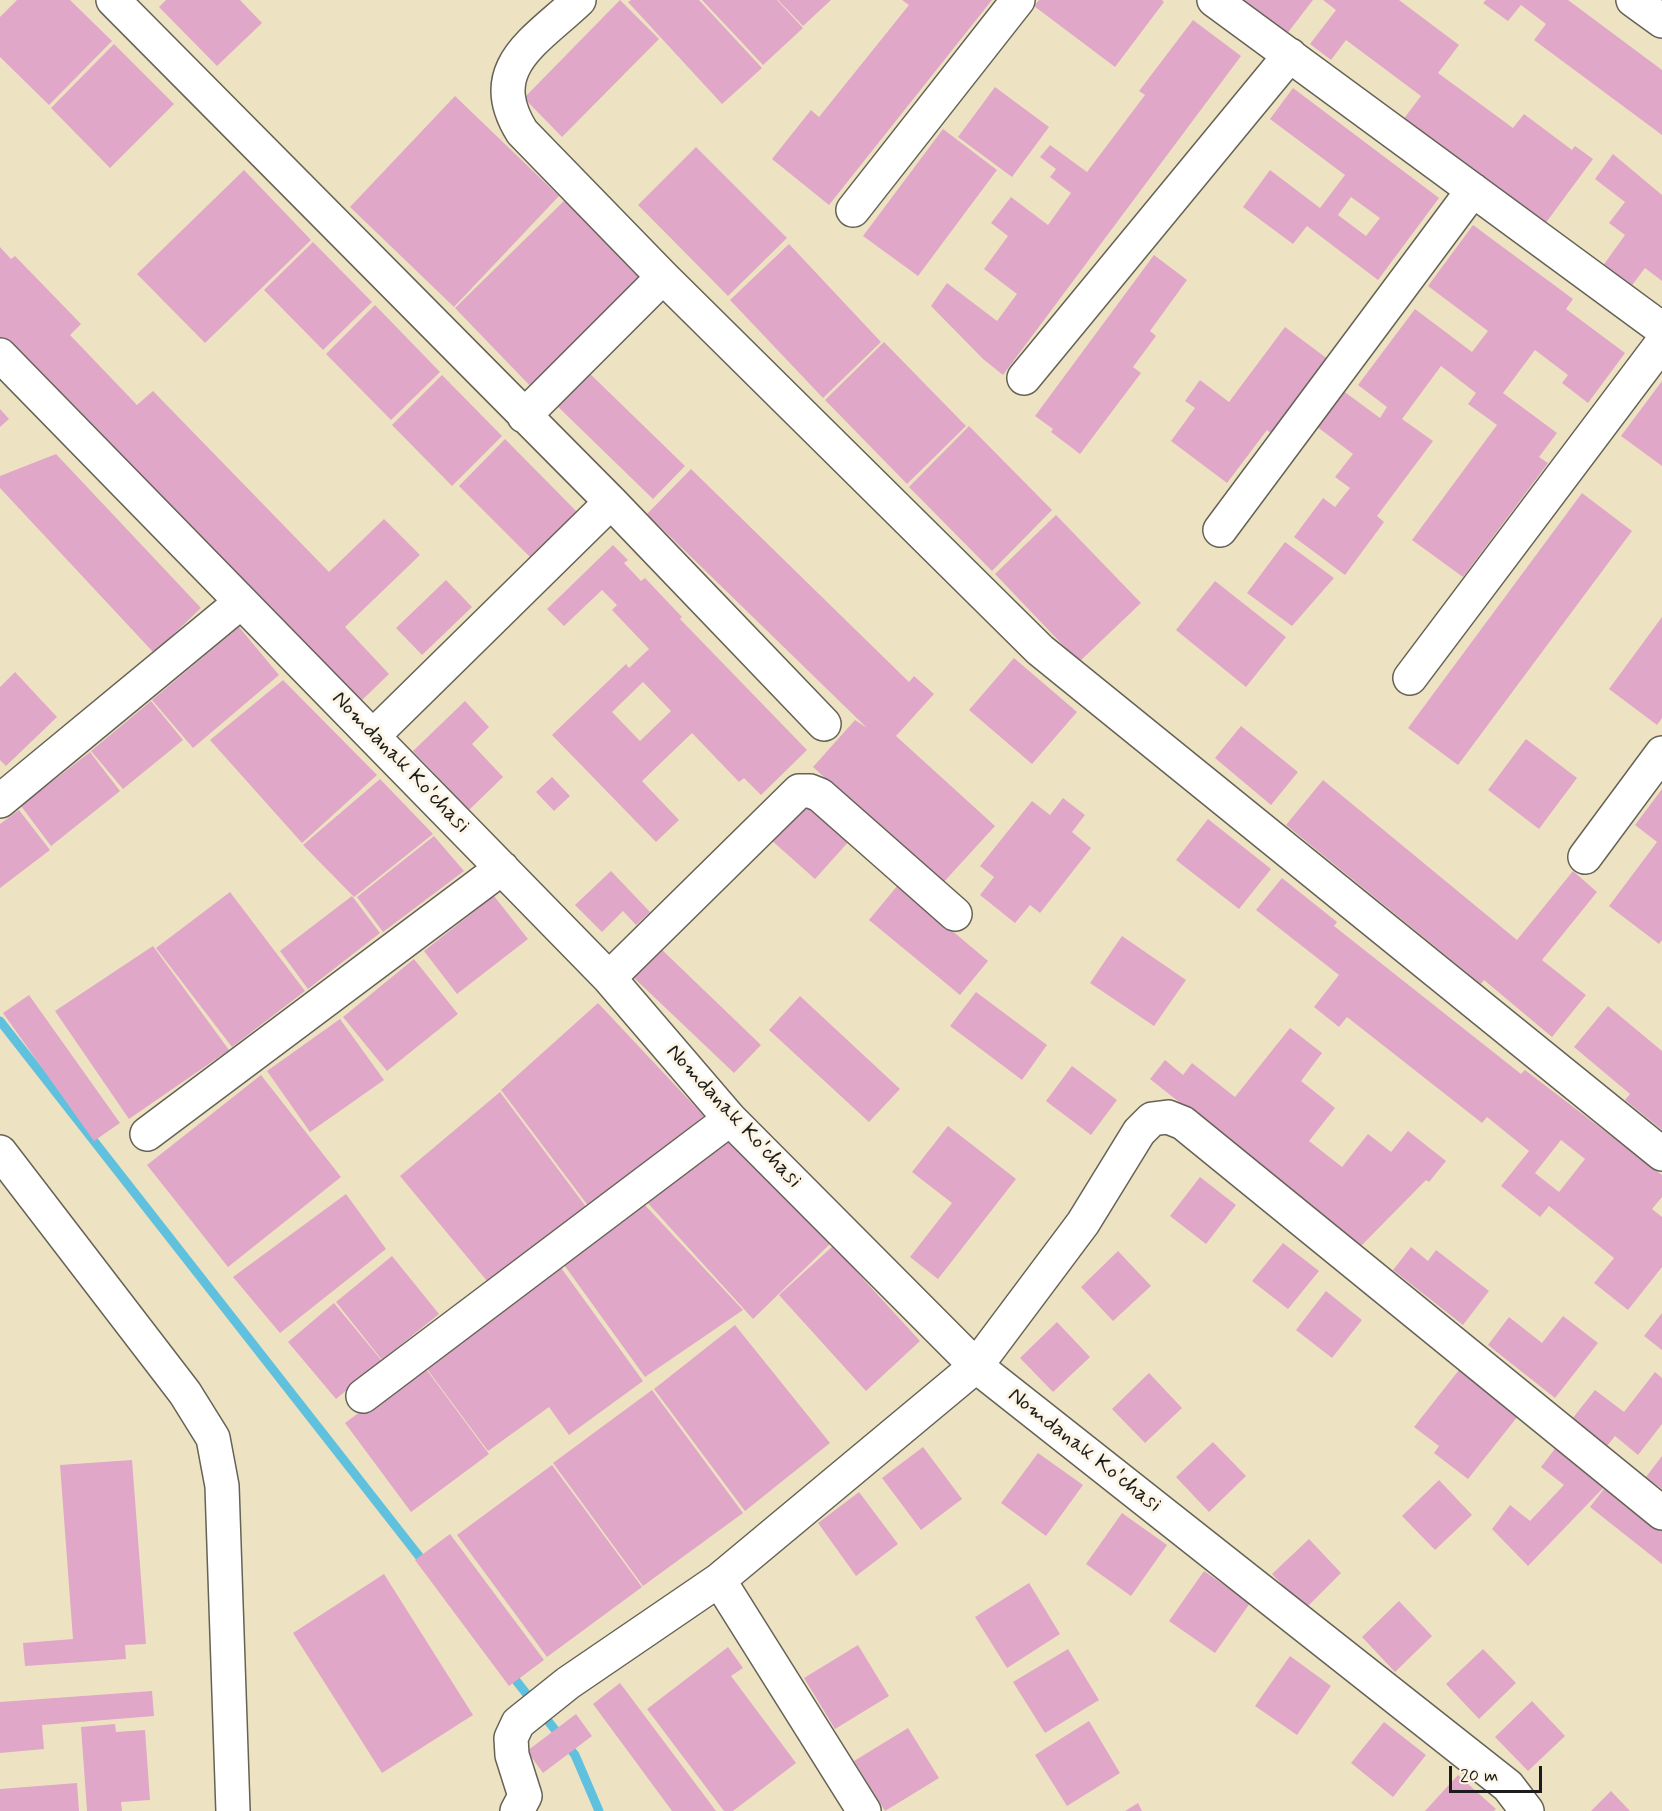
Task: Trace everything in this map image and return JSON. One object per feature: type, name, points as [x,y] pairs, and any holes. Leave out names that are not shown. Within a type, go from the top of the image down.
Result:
[{"type":"street","points":[[113,0],[611,502],[824,723]]},
{"type":"street","points":[[579,0],[520,57],[508,76],[506,95],[511,114],[522,132],[663,277],[1040,650],[1662,1154]]},
{"type":"street","points":[[853,210],[1018,0]]},
{"type":"street","points":[[1215,0],[1662,329]]},
{"type":"street","points":[[1633,0],[1662,21]]},
{"type":"street","points":[[1024,378],[1290,55]]},
{"type":"street","points":[[1220,530],[1473,190]]},
{"type":"street","points":[[524,416],[663,277]]},
{"type":"street","points":[[1410,678],[1662,343]]},
{"type":"street","name":"Nomdanak Ko'chasi","points":[[0,355],[609,978],[730,1119],[976,1366],[1508,1786],[1527,1811]]},
{"type":"street","points":[[373,736],[611,502]]},
{"type":"street","points":[[0,801],[242,602]]},
{"type":"street","points":[[1585,857],[1662,753]]},
{"type":"street","points":[[609,978],[799,791],[810,791],[820,795],[955,914]]},
{"type":"street","points":[[147,1134],[502,868]]},
{"type":"street","points":[[529,1806],[512,1755],[511,1738],[518,1723],[568,1683],[718,1580],[976,1366],[1083,1223],[1139,1132],[1152,1119],[1168,1117],[1183,1123],[1662,1513]]},
{"type":"street","points":[[363,1396],[730,1119]]},
{"type":"street","points":[[0,1152],[185,1393],[213,1438],[222,1486],[233,1811]]},
{"type":"street","points":[[718,1580],[864,1811]]},
{"type":"building","points":[[17,0],[70,0],[112,41],[49,105],[0,57],[0,17]]},
{"type":"building","points":[[166,0],[240,0],[262,23],[217,66],[159,7]]},
{"type":"building","points":[[620,0],[659,39],[562,137],[524,98]]},
{"type":"building","points":[[631,0],[699,0],[762,68],[722,104],[628,2]]},
{"type":"building","points":[[702,0],[777,0],[803,28],[763,65]]},
{"type":"building","points":[[778,0],[831,0],[803,26]]},
{"type":"building","points":[[902,0],[992,0],[829,205],[772,159],[811,110],[819,117],[909,5]]},
{"type":"building","points":[[1039,0],[1162,0],[1164,2],[1115,67],[1034,6]]},
{"type":"building","points":[[1239,0],[1313,0],[1286,35]]},
{"type":"building","points":[[1323,0],[1399,0],[1459,45],[1438,73],[1513,128],[1524,114],[1572,150],[1575,146],[1593,159],[1545,224],[1402,121],[1421,96],[1346,40],[1331,60],[1310,44],[1336,10]]},
{"type":"building","points":[[1486,0],[1568,0],[1662,70],[1662,135],[1534,40],[1546,24],[1521,5],[1508,21],[1483,3]]},
{"type":"building","points":[[1193,20],[1241,56],[1003,375],[983,359],[931,306],[947,283],[997,321],[1017,294],[984,269],[1008,236],[991,223],[1011,197],[1048,225],[1071,193],[1050,177],[1056,169],[1040,157],[1050,145],[1087,172],[1145,95],[1139,91]]},
{"type":"building","points":[[114,44],[174,104],[110,168],[51,108]]},
{"type":"building","points":[[995,87],[1049,127],[1012,177],[958,137]]},
{"type":"building","points":[[1293,88],[1439,198],[1378,280],[1307,226],[1293,244],[1243,207],[1270,170],[1320,208],[1345,175],[1270,119]],"holes":[[[1351,197],[1380,218],[1366,236],[1338,215]]]},
{"type":"building","points":[[455,96],[559,196],[454,307],[350,207]]},
{"type":"building","points":[[943,129],[997,170],[918,276],[863,236]]},
{"type":"building","points":[[696,147],[787,238],[728,296],[638,205]]},
{"type":"building","points":[[1613,154],[1662,195],[1662,281],[1645,268],[1630,288],[1602,267],[1625,235],[1609,223],[1625,202],[1595,179]]},
{"type":"building","points":[[244,170],[311,240],[205,343],[137,274]]},
{"type":"building","points":[[567,198],[649,282],[536,392],[455,308]]},
{"type":"building","points":[[1473,225],[1573,299],[1566,309],[1625,353],[1588,403],[1562,383],[1568,375],[1535,350],[1503,393],[1557,433],[1539,457],[1548,463],[1463,577],[1412,540],[1497,425],[1468,404],[1476,393],[1441,366],[1402,419],[1433,441],[1377,516],[1384,522],[1345,575],[1294,537],[1323,498],[1335,507],[1350,488],[1335,477],[1353,454],[1316,426],[1342,390],[1380,418],[1387,407],[1358,385],[1415,309],[1472,352],[1488,331],[1428,286]]},
{"type":"building","points":[[313,242],[372,302],[323,350],[264,290]]},
{"type":"building","points":[[789,244],[881,342],[823,398],[730,300]]},
{"type":"building","points":[[0,247],[11,259],[15,256],[81,324],[70,335],[137,405],[153,391],[329,572],[384,519],[420,555],[345,627],[389,674],[359,703],[163,507],[0,338]]},
{"type":"building","points":[[1154,255],[1187,280],[1150,331],[1156,336],[1133,367],[1141,373],[1080,454],[1051,432],[1053,429],[1035,416]]},
{"type":"building","points":[[375,305],[440,372],[391,420],[326,354]]},
{"type":"building","points":[[1285,327],[1329,360],[1273,435],[1267,430],[1227,483],[1171,441],[1195,408],[1185,401],[1200,380],[1229,402]]},
{"type":"building","points":[[884,342],[966,426],[907,484],[825,400]]},
{"type":"building","points":[[583,367],[685,466],[653,499],[551,400]]},
{"type":"building","points":[[442,375],[502,436],[452,486],[392,425]]},
{"type":"building","points":[[1662,381],[1662,466],[1621,436]]},
{"type":"building","points":[[0,409],[9,419],[0,427]]},
{"type":"building","points":[[969,426],[1052,510],[992,571],[909,487]]},
{"type":"building","points":[[505,439],[585,520],[539,566],[459,486]]},
{"type":"building","points":[[56,454],[201,608],[154,653],[0,488],[0,476]]},
{"type":"building","points":[[691,469],[909,682],[914,676],[934,694],[896,736],[995,826],[942,884],[813,767],[855,720],[867,728],[647,514]]},
{"type":"building","points":[[1582,493],[1632,531],[1458,765],[1408,728]]},
{"type":"building","points":[[1056,515],[1141,603],[1079,662],[995,574]]},
{"type":"building","points":[[1285,542],[1334,578],[1292,626],[1247,593]]},
{"type":"building","points":[[613,545],[628,560],[624,563],[641,581],[645,578],[682,617],[680,619],[807,750],[761,795],[744,778],[739,782],[692,733],[642,781],[679,820],[656,842],[552,735],[626,664],[629,668],[649,649],[612,610],[617,605],[602,590],[564,626],[547,609]],"holes":[[[643,682],[671,711],[640,741],[612,712]]]},
{"type":"building","points":[[446,580],[472,607],[422,655],[396,628]]},
{"type":"building","points":[[1215,581],[1286,637],[1246,687],[1176,630]]},
{"type":"building","points":[[1662,617],[1662,718],[1657,725],[1609,689]]},
{"type":"building","points":[[239,627],[279,675],[193,748],[152,700]]},
{"type":"building","points":[[1014,658],[1077,712],[1032,764],[969,710]]},
{"type":"building","points":[[15,672],[57,717],[6,766],[0,760],[0,687]]},
{"type":"building","points":[[283,680],[377,775],[302,843],[210,740]]},
{"type":"building","points":[[151,701],[183,740],[123,789],[91,751]]},
{"type":"building","points":[[465,701],[489,727],[472,744],[503,777],[469,810],[413,751]]},
{"type":"building","points":[[1241,726],[1298,772],[1271,805],[1215,758]]},
{"type":"building","points":[[1526,739],[1577,778],[1539,829],[1488,790]]},
{"type":"building","points":[[90,752],[120,791],[51,846],[21,806]]},
{"type":"building","points":[[552,777],[570,796],[554,811],[536,792]]},
{"type":"building","points":[[380,779],[433,834],[354,897],[303,845]]},
{"type":"building","points":[[1323,780],[1517,940],[1573,871],[1597,892],[1542,960],[1586,995],[1552,1037],[1484,980],[1481,984],[1286,825]]},
{"type":"building","points":[[1662,789],[1662,940],[1659,944],[1609,906],[1657,842],[1635,825]]},
{"type":"building","points":[[1063,798],[1085,815],[1072,832],[1091,848],[1040,913],[1030,905],[1015,923],[980,895],[994,877],[980,866],[1032,801],[1050,815]]},
{"type":"building","points":[[805,799],[851,839],[815,879],[770,839]]},
{"type":"building","points":[[19,810],[50,850],[0,888],[0,824]]},
{"type":"building","points":[[1208,819],[1271,869],[1239,909],[1176,860]]},
{"type":"building","points":[[434,836],[464,871],[383,932],[357,897]]},
{"type":"building","points":[[611,871],[650,912],[636,925],[623,911],[602,932],[575,905]]},
{"type":"building","points":[[1282,878],[1337,922],[1334,926],[1521,1074],[1525,1070],[1662,1175],[1662,1197],[1652,1209],[1662,1217],[1662,1267],[1628,1310],[1594,1283],[1614,1258],[1549,1206],[1540,1217],[1501,1186],[1529,1151],[1487,1117],[1482,1123],[1347,1017],[1339,1027],[1314,1007],[1339,975],[1256,910]],"holes":[[[1561,1140],[1585,1159],[1559,1192],[1535,1173]]]},
{"type":"building","points":[[898,885],[988,961],[960,995],[869,920]]},
{"type":"building","points":[[230,892],[305,991],[232,1047],[156,948]]},
{"type":"building","points":[[352,896],[380,933],[308,989],[280,951]]},
{"type":"building","points":[[494,896],[528,939],[457,994],[424,951]]},
{"type":"building","points":[[1122,936],[1186,980],[1154,1026],[1090,983]]},
{"type":"building","points":[[153,946],[229,1050],[129,1119],[55,1011]]},
{"type":"building","points":[[658,946],[761,1045],[734,1073],[631,975]]},
{"type":"building","points":[[414,959],[458,1014],[387,1071],[343,1017]]},
{"type":"building","points":[[976,992],[1047,1045],[1022,1080],[950,1026]]},
{"type":"building","points":[[29,995],[120,1123],[94,1141],[3,1013]]},
{"type":"building","points":[[800,996],[900,1089],[869,1122],[769,1030]]},
{"type":"building","points":[[598,1003],[704,1116],[589,1207],[501,1090]]},
{"type":"building","points":[[1608,1006],[1662,1051],[1662,1130],[1625,1100],[1630,1094],[1574,1047]]},
{"type":"building","points":[[340,1019],[384,1080],[310,1132],[267,1071]]},
{"type":"building","points":[[1290,1028],[1322,1053],[1301,1081],[1335,1108],[1309,1141],[1342,1167],[1368,1134],[1391,1152],[1408,1131],[1446,1161],[1429,1182],[1426,1180],[1361,1246],[1150,1079],[1165,1060],[1183,1075],[1192,1063],[1235,1097]]},
{"type":"building","points":[[1072,1066],[1117,1100],[1091,1135],[1046,1101]]},
{"type":"building","points":[[261,1075],[341,1177],[228,1267],[147,1165]]},
{"type":"building","points":[[500,1092],[587,1208],[487,1281],[400,1176]]},
{"type":"building","points":[[948,1126],[1016,1179],[938,1279],[910,1257],[952,1203],[912,1172]]},
{"type":"building","points":[[732,1139],[831,1243],[753,1319],[646,1201]]},
{"type":"building","points":[[1200,1177],[1236,1205],[1206,1244],[1170,1216]]},
{"type":"building","points":[[346,1194],[386,1249],[280,1333],[233,1277]]},
{"type":"building","points":[[643,1203],[743,1310],[645,1377],[562,1262]]},
{"type":"building","points":[[1283,1243],[1319,1271],[1288,1309],[1252,1281]]},
{"type":"building","points":[[833,1246],[920,1341],[866,1391],[779,1295]]},
{"type":"building","points":[[1411,1247],[1428,1261],[1436,1250],[1489,1291],[1463,1325],[1393,1270]]},
{"type":"building","points":[[1118,1251],[1151,1286],[1113,1321],[1081,1287]]},
{"type":"building","points":[[392,1256],[439,1314],[382,1360],[336,1302]]},
{"type":"building","points":[[559,1265],[643,1381],[569,1435],[549,1407],[488,1451],[424,1365]]},
{"type":"building","points":[[1326,1291],[1362,1320],[1332,1358],[1296,1330]]},
{"type":"building","points":[[334,1303],[382,1361],[336,1399],[288,1342]]},
{"type":"building","points":[[1662,1313],[1662,1350],[1644,1336]]},
{"type":"building","points":[[1563,1316],[1598,1343],[1555,1398],[1488,1345],[1509,1317],[1542,1343]]},
{"type":"building","points":[[1057,1322],[1090,1357],[1053,1392],[1020,1358]]},
{"type":"building","points":[[735,1325],[830,1443],[745,1511],[654,1389]]},
{"type":"building","points":[[423,1365],[489,1454],[411,1512],[345,1423]]},
{"type":"building","points":[[1459,1370],[1518,1416],[1468,1479],[1434,1453],[1439,1446],[1414,1427]]},
{"type":"building","points":[[1655,1372],[1662,1378],[1662,1424],[1638,1455],[1615,1436],[1607,1446],[1572,1419],[1595,1390],[1624,1412]]},
{"type":"building","points":[[1149,1373],[1182,1408],[1145,1443],[1112,1409]]},
{"type":"building","points":[[652,1390],[743,1513],[643,1586],[553,1463]]},
{"type":"building","points":[[1213,1442],[1246,1476],[1209,1512],[1176,1477]]},
{"type":"building","points":[[1557,1446],[1606,1485],[1528,1566],[1492,1529],[1510,1505],[1530,1521],[1564,1485],[1541,1467]]},
{"type":"building","points":[[923,1447],[962,1499],[921,1530],[882,1478]]},
{"type":"building","points":[[1038,1453],[1083,1485],[1046,1536],[1001,1503]]},
{"type":"building","points":[[1662,1456],[1662,1489],[1646,1477]]},
{"type":"building","points":[[132,1460],[146,1644],[125,1645],[126,1659],[25,1666],[23,1643],[73,1639],[60,1465]]},
{"type":"building","points":[[552,1465],[642,1587],[547,1657],[457,1535]]},
{"type":"building","points":[[1439,1480],[1472,1515],[1435,1550],[1402,1516]]},
{"type":"building","points":[[1607,1485],[1662,1529],[1662,1564],[1590,1507]]},
{"type":"building","points":[[859,1492],[898,1544],[856,1576],[818,1523]]},
{"type":"building","points":[[1122,1513],[1167,1545],[1131,1596],[1086,1564]]},
{"type":"building","points":[[450,1534],[544,1660],[509,1686],[415,1560]]},
{"type":"building","points":[[1309,1539],[1341,1573],[1305,1609],[1272,1574]]},
{"type":"building","points":[[1204,1571],[1250,1603],[1215,1653],[1169,1621]]},
{"type":"building","points":[[384,1574],[473,1715],[382,1773],[293,1633]]},
{"type":"building","points":[[1029,1583],[1060,1634],[1007,1668],[975,1617]]},
{"type":"building","points":[[1399,1601],[1432,1636],[1395,1672],[1362,1637]]},
{"type":"building","points":[[858,1645],[889,1696],[835,1729],[804,1678]]},
{"type":"building","points":[[728,1647],[743,1668],[731,1676],[796,1763],[733,1811],[724,1811],[647,1709]]},
{"type":"building","points":[[1068,1649],[1099,1700],[1045,1733],[1013,1682]]},
{"type":"building","points":[[1483,1649],[1516,1683],[1479,1719],[1446,1684]]},
{"type":"building","points":[[1290,1656],[1331,1686],[1297,1735],[1255,1706]]},
{"type":"building","points":[[620,1683],[716,1811],[672,1811],[593,1704]]},
{"type":"building","points":[[152,1691],[154,1716],[42,1725],[44,1749],[0,1753],[0,1702]]},
{"type":"building","points":[[1532,1701],[1565,1736],[1528,1771],[1495,1737]]},
{"type":"building","points":[[576,1714],[592,1736],[543,1773],[527,1751]]},
{"type":"building","points":[[1089,1721],[1120,1773],[1067,1806],[1035,1755]]},
{"type":"building","points":[[1384,1722],[1426,1755],[1393,1797],[1351,1763]]},
{"type":"building","points":[[115,1724],[116,1732],[145,1730],[150,1800],[121,1802],[122,1811],[87,1811],[81,1727]]},
{"type":"building","points":[[908,1728],[939,1778],[885,1811],[854,1761]]},
{"type":"building","points":[[1458,1775],[1496,1809],[1494,1811],[1425,1811]]},
{"type":"building","points":[[77,1783],[79,1811],[0,1811],[0,1789]]},
{"type":"building","points":[[1611,1791],[1630,1811],[1591,1811]]},
{"type":"building","points":[[1138,1803],[1142,1811],[1125,1811]]},
{"type":"waterway","points":[[0,1021],[426,1565]]},
{"type":"waterway","points":[[510,1673],[575,1755],[599,1811]]}]
